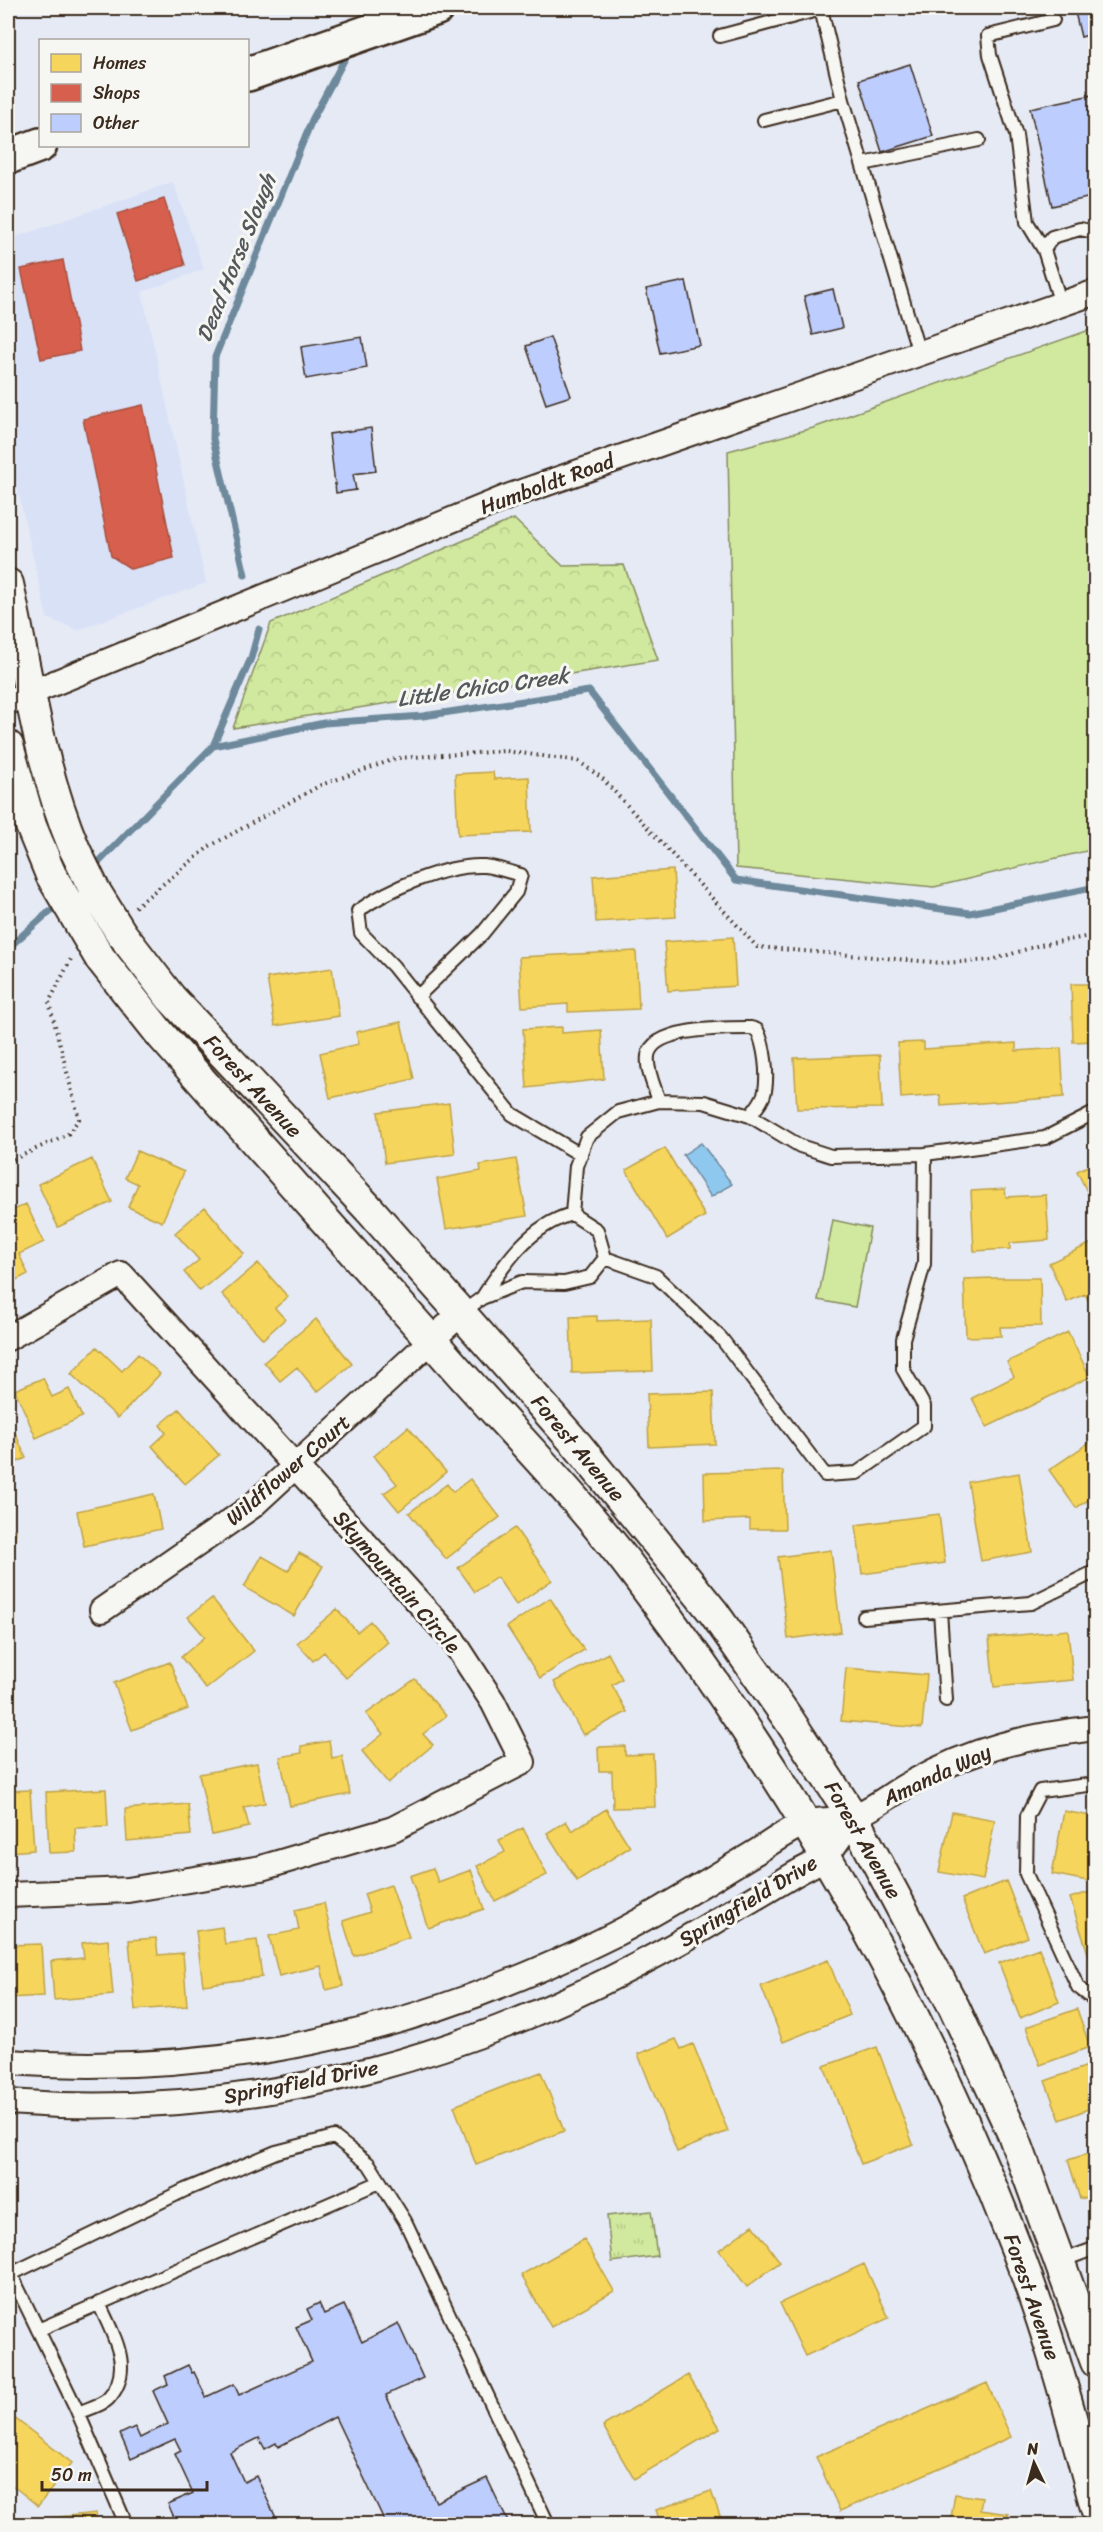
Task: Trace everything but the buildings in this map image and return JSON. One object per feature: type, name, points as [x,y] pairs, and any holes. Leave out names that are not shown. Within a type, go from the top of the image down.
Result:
[{"type":"main road","points":[[249,74],[437,8]]},
{"type":"main road","points":[[8,157],[39,145]]},
{"type":"street","name":"Humboldt Road","points":[[19,697],[510,496],[1095,292]]},
{"type":"street","name":"Forest Avenue","points":[[8,584],[19,697],[75,850],[95,891],[126,922],[171,999],[472,1305],[714,1613],[853,1817],[901,1904],[964,2028],[1013,2134],[1061,2261],[1095,2362]]},
{"type":"street","name":"Forest Avenue","points":[[8,746],[31,826],[51,875],[89,955],[634,1571],[736,1711],[807,1823],[913,2012],[977,2151],[1019,2256],[1089,2457],[1095,2508]]},
{"type":"street","name":"Skymountain Circle","points":[[8,1338],[121,1274],[452,1639],[493,1702],[523,1762],[393,1829],[261,1868],[128,1890],[8,1895]]},
{"type":"street","name":"Wildflower Court","points":[[102,1610],[251,1507],[472,1305]]},
{"type":"street","name":"Amanda Way","points":[[853,1817],[914,1781],[978,1751],[1037,1735],[1095,1728]]},
{"type":"street","name":"Springfield Drive","points":[[8,2062],[123,2065],[184,2062],[244,2056],[375,2028],[504,1986],[602,1942],[807,1823],[853,1817]]},
{"type":"street","name":"Springfield Drive","points":[[8,2103],[121,2105],[244,2096],[318,2083],[395,2064],[486,2035],[588,1991],[682,1941],[826,1856],[853,1817]]},
{"type":"lane","points":[[720,36],[821,9],[843,100],[920,353]]},
{"type":"lane","points":[[1053,20],[988,36],[990,55],[1016,135],[1027,222],[1044,250],[1061,304]]},
{"type":"lane","points":[[764,120],[843,100]]},
{"type":"lane","points":[[863,164],[979,140]]},
{"type":"lane","points":[[1044,250],[1052,237],[1080,229],[1095,232]]},
{"type":"lane","points":[[417,997],[482,934],[516,892],[521,874],[484,866],[434,874],[379,896],[358,911],[361,933],[393,966],[417,997],[512,1114],[581,1155]]},
{"type":"lane","points":[[659,1101],[649,1069],[648,1055],[654,1043],[673,1034],[751,1028],[758,1030],[762,1039],[765,1080],[760,1103],[750,1116]]},
{"type":"lane","points":[[572,1214],[576,1167],[588,1137],[618,1112],[659,1101],[704,1102],[750,1116],[800,1146],[831,1156],[925,1154],[1045,1138],[1095,1112]]},
{"type":"lane","points":[[605,1258],[656,1276],[721,1338],[825,1475],[857,1473],[924,1426],[924,1406],[903,1369],[903,1339],[924,1264],[925,1154]]},
{"type":"lane","points":[[472,1305],[510,1255],[556,1218],[572,1214],[597,1230],[605,1258]]},
{"type":"lane","points":[[472,1305],[522,1282],[564,1283],[590,1277],[605,1258]]},
{"type":"lane","points":[[864,1617],[1031,1603],[1095,1571]]},
{"type":"lane","points":[[940,1611],[946,1700]]},
{"type":"lane","points":[[1095,1784],[1040,1791],[1027,1816],[1026,1874],[1078,1987],[1095,2001]]},
{"type":"lane","points":[[126,2524],[78,2413],[9,2270],[185,2190],[276,2152],[334,2137],[369,2164],[405,2221],[548,2524]]},
{"type":"lane","points":[[38,2330],[380,2182]]},
{"type":"lane","points":[[1061,2261],[1095,2248]]},
{"type":"lane","points":[[78,2413],[107,2400],[121,2379],[123,2360],[99,2303]]},
{"type":"path","points":[[126,922],[210,846],[321,785],[398,758],[506,751],[578,761],[602,778],[757,947],[944,963],[992,960],[1040,945],[1095,935]]},
{"type":"path","points":[[8,1162],[68,1134],[79,1119],[50,1002],[69,960],[89,955]]},
{"type":"shaded area","points":[[173,182],[204,269],[142,292],[206,583],[78,630],[47,618],[8,447],[8,240]]},
{"type":"green space","points":[[1095,328],[1095,849],[934,887],[736,868],[728,451],[813,428]]},
{"type":"green space","points":[[514,519],[563,566],[624,565],[658,660],[233,728],[271,623]]},
{"type":"green space","points":[[833,1220],[870,1228],[855,1307],[818,1300]]},
{"type":"green space","points":[[651,2211],[657,2256],[612,2262],[607,2216]]},
{"type":"water","points":[[701,1143],[732,1184],[711,1197],[683,1155]]},
{"type":"waterway","name":"Dead Horse Slough","points":[[366,21],[373,8]]},
{"type":"waterway","name":"Dead Horse Slough","points":[[245,575],[213,439],[215,357],[312,120],[350,49]]},
{"type":"waterway","name":"Dead Horse Slough","points":[[213,746],[251,658],[259,629]]},
{"type":"waterway","name":"Little Chico Creek","points":[[93,868],[213,746],[324,723],[423,716],[589,691],[736,880],[970,913],[1096,887]]},
{"type":"waterway","name":"Little Chico Creek","points":[[8,948],[58,904]]}]
